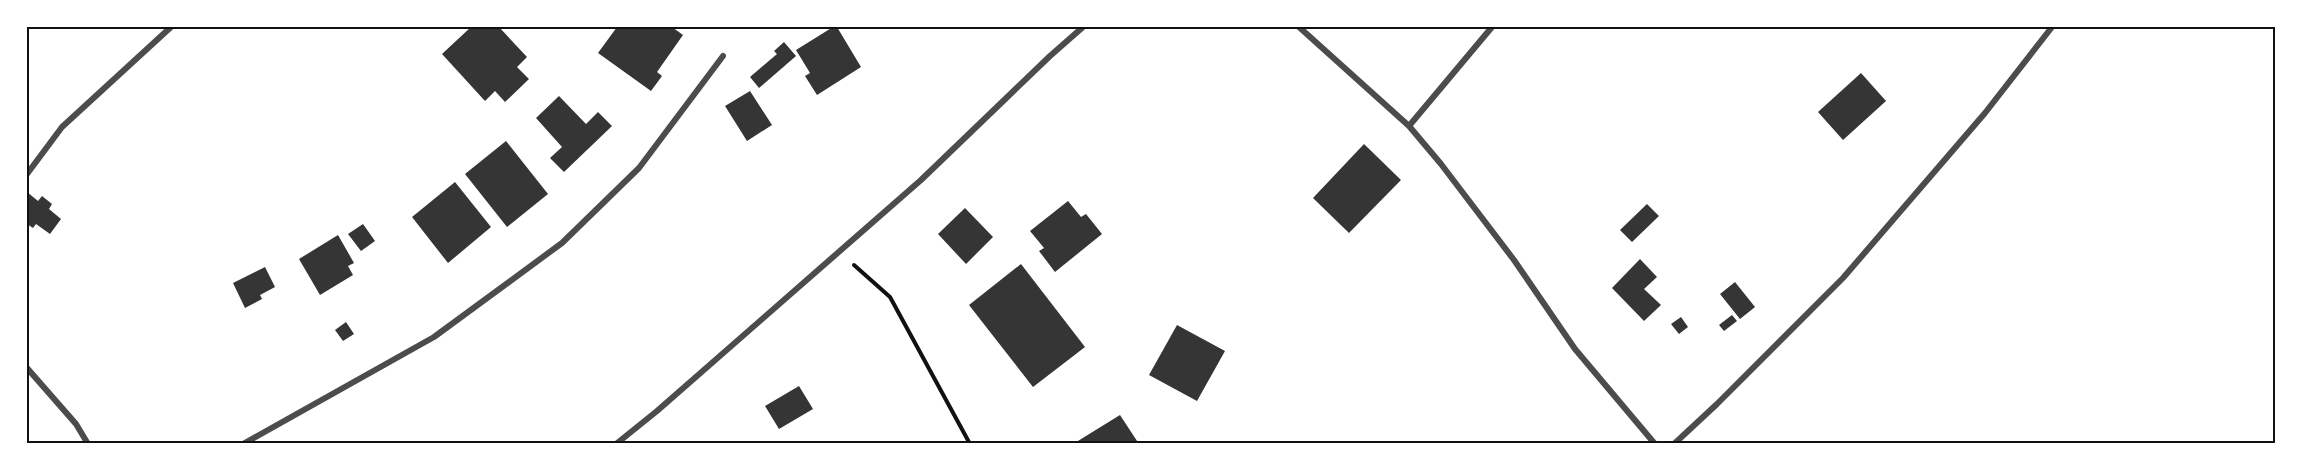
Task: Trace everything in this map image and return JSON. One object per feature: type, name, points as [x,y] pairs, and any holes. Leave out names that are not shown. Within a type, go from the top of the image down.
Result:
[{"type":"street","points":[[27,174],[62,128],[171,27]]},
{"type":"street","points":[[616,444],[657,411],[921,180],[1083,27]]},
{"type":"street","points":[[1299,27],[1409,126],[1442,164],[1514,260],[1575,349],[1655,444]]},
{"type":"street","points":[[1409,126],[1492,27]]},
{"type":"street","points":[[1674,444],[1843,278],[1985,113],[2052,27]]},
{"type":"street","points":[[243,444],[434,337],[562,243],[639,168],[723,56]]},
{"type":"street","points":[[27,369],[44,385],[76,424],[88,444]]},
{"type":"path","points":[[838,251],[890,297],[970,444]]},
{"type":"building","points":[[471,27],[499,27],[527,57],[517,67],[529,79],[505,102],[495,91],[485,101],[442,54]]},
{"type":"building","points":[[617,27],[672,27],[683,35],[657,72],[662,76],[651,91],[598,53]]},
{"type":"building","points":[[833,27],[837,27],[861,67],[817,95],[805,76],[810,73],[796,50]]},
{"type":"building","points":[[784,42],[796,56],[759,88],[750,77],[777,54],[774,51]]},
{"type":"building","points":[[1861,73],[1886,101],[1843,140],[1818,112]]},
{"type":"building","points":[[750,91],[772,125],[747,141],[725,106]]},
{"type":"building","points":[[559,96],[586,124],[598,112],[612,126],[564,172],[550,158],[562,147],[536,118]]},
{"type":"building","points":[[506,141],[548,194],[507,227],[465,174]]},
{"type":"building","points":[[1364,144],[1401,180],[1349,233],[1313,198]]},
{"type":"building","points":[[455,182],[491,227],[448,263],[412,217]]},
{"type":"building","points":[[27,192],[38,201],[42,196],[52,204],[49,209],[61,219],[50,234],[36,224],[33,228],[27,224]]},
{"type":"building","points":[[1068,201],[1081,217],[1086,214],[1102,234],[1055,272],[1039,251],[1044,248],[1030,231]]},
{"type":"building","points":[[1647,204],[1659,216],[1632,242],[1620,230]]},
{"type":"building","points":[[965,208],[993,237],[966,264],[938,234]]},
{"type":"building","points":[[363,224],[375,241],[361,251],[348,234]]},
{"type":"building","points":[[338,235],[354,263],[348,266],[353,275],[320,295],[299,259]]},
{"type":"building","points":[[1640,259],[1657,277],[1644,289],[1661,305],[1644,321],[1612,288]]},
{"type":"building","points":[[1021,264],[1085,347],[1033,387],[969,305]]},
{"type":"building","points":[[265,267],[275,287],[260,295],[262,299],[245,308],[233,283]]},
{"type":"building","points":[[1735,282],[1755,307],[1740,319],[1720,294]]},
{"type":"building","points":[[1732,315],[1737,321],[1724,331],[1719,325]]},
{"type":"building","points":[[1681,317],[1688,327],[1679,334],[1671,324]]},
{"type":"building","points":[[346,322],[354,334],[343,341],[335,330]]},
{"type":"building","points":[[1177,325],[1225,351],[1197,401],[1149,375]]},
{"type":"building","points":[[799,386],[813,409],[779,429],[765,406]]},
{"type":"building","points":[[1120,415],[1139,444],[1073,444]]}]
